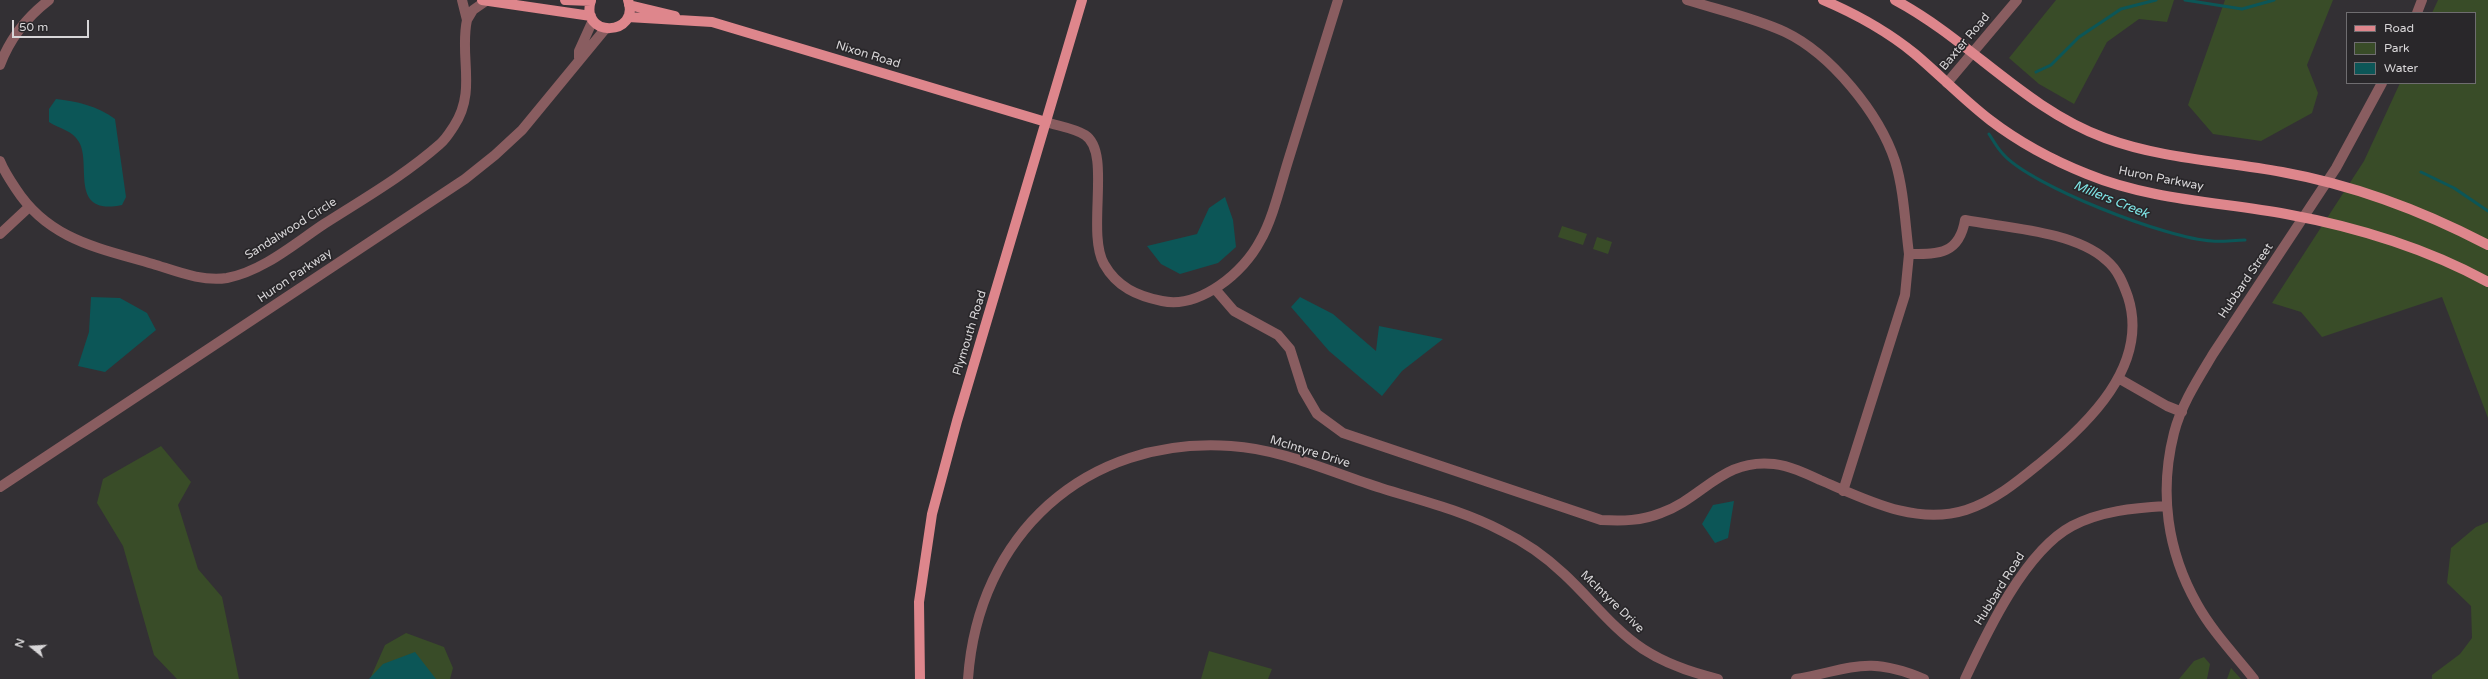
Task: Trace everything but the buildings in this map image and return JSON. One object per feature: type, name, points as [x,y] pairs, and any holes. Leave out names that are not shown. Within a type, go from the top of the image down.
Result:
[{"type":"main road","points":[[484,0],[592,18],[606,28],[619,26],[628,17],[629,3]]},
{"type":"main road","points":[[565,0],[591,0],[592,18]]},
{"type":"main road","name":"Plymouth Road","points":[[920,679],[919,602],[932,514],[957,421],[1082,0]]},
{"type":"main road","name":"Huron Parkway","points":[[1823,0],[1879,29],[1914,54],[2009,133],[2045,155],[2090,175],[2151,193],[2304,218],[2398,241],[2450,262],[2488,282]]},
{"type":"main road","name":"Huron Parkway","points":[[1895,0],[1924,17],[2043,107],[2076,125],[2103,137],[2147,151],[2281,172],[2328,182],[2412,209],[2488,245]]},
{"type":"main road","name":"Nixon Road","points":[[629,3],[682,19]]},
{"type":"main road","name":"Nixon Road","points":[[628,17],[682,19],[712,22],[1046,122]]},
{"type":"street","points":[[0,65],[4,53],[21,26],[49,0]]},
{"type":"street","name":"Sandalwood Circle","points":[[0,161],[3,170],[28,208],[48,225],[77,241],[198,277],[226,278],[252,271],[379,188],[442,142],[455,124],[464,100],[468,80],[466,45],[467,20],[462,0]]},
{"type":"street","points":[[467,20],[473,10],[484,0]]},
{"type":"street","points":[[1046,122],[1085,135],[1095,148],[1098,168],[1097,242],[1104,263],[1118,283],[1142,297],[1169,302],[1193,298],[1215,289],[1234,276],[1261,241],[1338,0]]},
{"type":"street","points":[[1687,0],[1786,32],[1817,54],[1847,80],[1869,109],[1895,160],[1901,190],[1909,254],[1905,295],[1843,490]]},
{"type":"street","name":"Baxter Road","points":[[1947,83],[2017,0]]},
{"type":"street","points":[[2416,12],[2422,0]]},
{"type":"street","name":"Huron Parkway","points":[[579,58],[579,51],[592,18]]},
{"type":"street","name":"Huron Parkway","points":[[0,487],[465,179],[495,155],[522,130],[579,58],[584,56],[606,28]]},
{"type":"street","name":"Hubbard Street","points":[[2254,679],[2209,623],[2186,583],[2177,559],[2166,506],[2172,441],[2182,412],[2194,386],[2228,329],[2328,182],[2381,84]]},
{"type":"street","points":[[0,234],[28,208]]},
{"type":"street","points":[[1215,289],[1234,311],[1278,335],[1290,349],[1303,390],[1317,414],[1343,433],[1601,520],[1633,522],[1663,513],[1726,472],[1749,464],[1775,464],[1797,470],[1899,512],[1933,514],[1965,511],[1996,497],[2054,452],[2087,423],[2118,378],[2127,354],[2132,329],[2129,303],[2122,279],[2107,260],[2089,248],[2035,232],[1965,220],[1963,233],[1955,245],[1947,250],[1939,253],[1909,254]]},
{"type":"street","points":[[2118,378],[2166,406],[2182,412]]},
{"type":"street","name":"McIntyre Drive","points":[[968,679],[974,629],[984,600],[997,571],[1020,534],[1033,519],[1064,492],[1089,475],[1117,462],[1145,452],[1203,445],[1247,448],[1290,458],[1465,515],[1502,531],[1545,557],[1565,575],[1608,620],[1644,650],[1681,668],[1718,679]]},
{"type":"street","name":"Hubbard Road","points":[[1965,679],[1990,628],[2016,586],[2040,552],[2050,541],[2070,527],[2106,513],[2166,506]]},
{"type":"street","points":[[1796,679],[1844,668],[1874,664],[1900,669],[1924,679]]},
{"type":"green space","points":[[2056,0],[2174,0],[2167,22],[2139,19],[2107,42],[2074,104],[2039,84],[2009,58]]},
{"type":"green space","points":[[2225,0],[2333,0],[2307,65],[2318,93],[2312,113],[2261,141],[2213,134],[2188,105]]},
{"type":"green space","points":[[2438,0],[2488,0],[2488,418],[2442,297],[2322,337],[2301,312],[2272,303],[2364,161],[2400,84],[2476,84],[2476,12],[2432,12]]},
{"type":"green space","points":[[1562,226],[1587,234],[1583,245],[1558,237]]},
{"type":"green space","points":[[1597,237],[1612,242],[1608,254],[1593,249]]},
{"type":"green space","points":[[161,446],[191,482],[178,505],[198,569],[222,597],[239,679],[177,679],[154,655],[123,546],[97,503],[103,479]]},
{"type":"green space","points":[[2488,522],[2488,679],[2432,679],[2432,675],[2460,654],[2472,638],[2471,606],[2447,583],[2451,548],[2476,527]]},
{"type":"green space","points":[[406,633],[444,647],[453,668],[450,679],[370,679],[385,645]]},
{"type":"green space","points":[[1209,651],[1272,669],[1268,679],[1201,679]]},
{"type":"green space","points":[[2204,657],[2210,664],[2207,679],[2179,679],[2194,661]]},
{"type":"green space","points":[[2231,668],[2232,669],[2241,679],[2227,679]]},
{"type":"water","points":[[56,99],[94,107],[115,119],[126,197],[122,205],[105,206],[94,203],[88,196],[85,186],[82,151],[79,142],[69,132],[49,122],[49,109]]},
{"type":"water","points":[[1225,197],[1233,220],[1236,247],[1218,263],[1180,274],[1161,264],[1147,246],[1197,234],[1209,208]]},
{"type":"water","points":[[91,297],[120,298],[147,313],[156,330],[105,372],[78,366],[89,332]]},
{"type":"water","points":[[1300,297],[1333,314],[1376,351],[1379,326],[1443,339],[1402,371],[1382,396],[1329,351],[1291,307]]},
{"type":"water","points":[[1734,501],[1728,538],[1715,543],[1702,524],[1713,505]]},
{"type":"water","points":[[415,652],[436,679],[369,679],[383,664]]},
{"type":"waterway","name":"Millers Creek","points":[[2036,72],[2051,65],[2079,37],[2121,9],[2156,0]]},
{"type":"waterway","name":"Millers Creek","points":[[2185,0],[2242,9],[2274,0]]},
{"type":"waterway","name":"Millers Creek","points":[[1989,134],[2001,152],[2018,167],[2041,181],[2102,209],[2165,231],[2192,238],[2216,241],[2245,240]]},
{"type":"waterway","name":"Millers Creek","points":[[2421,172],[2454,188],[2488,211]]}]
